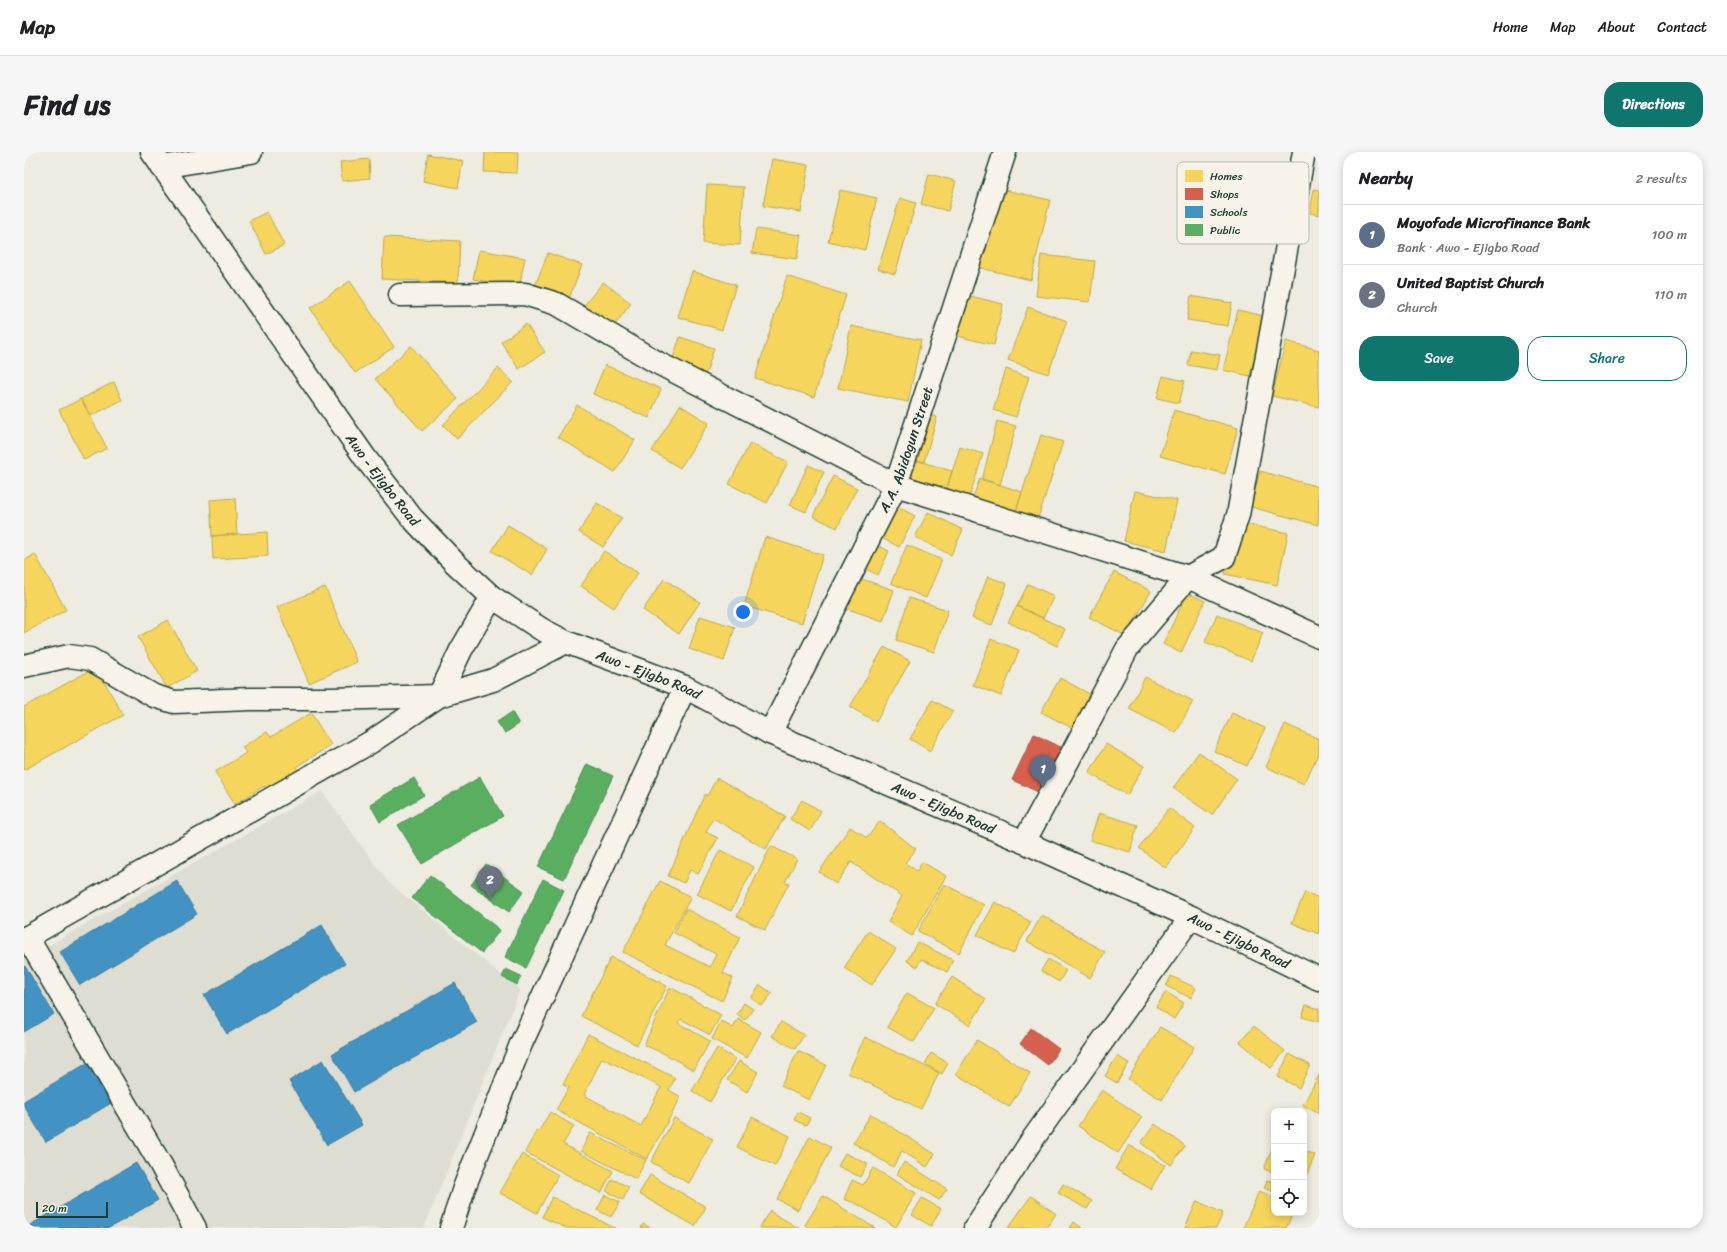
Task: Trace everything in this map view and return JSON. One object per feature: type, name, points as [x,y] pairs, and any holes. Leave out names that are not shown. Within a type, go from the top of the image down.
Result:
[{"type":"street","points":[[157,159],[252,152]]},
{"type":"street","name":"A.A. Abidogun Street","points":[[770,733],[896,485],[1005,152]]},
{"type":"street","points":[[1302,162],[1304,152]]},
{"type":"street","name":"Awo - Ejigbo Road","points":[[157,159],[370,465],[412,518],[456,564],[492,597],[541,629],[566,642],[685,687],[770,733],[1024,842],[1191,917],[1319,978]]},
{"type":"street","points":[[1024,842],[1127,649],[1188,578],[1224,557],[1238,515],[1287,244]]},
{"type":"street","points":[[400,295],[525,294],[557,304],[658,363],[896,485],[1188,578],[1319,637]]},
{"type":"street","points":[[196,1228],[161,1165],[26,938],[364,746],[439,696],[461,650],[492,597]]},
{"type":"street","points":[[24,666],[70,656],[90,659],[154,696],[174,702],[251,699],[331,699],[439,696],[494,680],[566,642]]},
{"type":"street","points":[[451,1228],[464,1188],[521,1044],[685,687]]},
{"type":"street","points":[[975,1228],[1030,1143],[1191,917]]},
{"type":"shaded area","points":[[322,791],[388,882],[520,990],[424,1228],[24,1228],[24,959]]},
{"type":"building: Homes","points":[[485,152],[518,152],[517,173],[484,172]]},
{"type":"building: Homes","points":[[428,154],[463,161],[458,188],[423,181]]},
{"type":"building: Homes","points":[[369,159],[370,178],[342,181],[340,162]]},
{"type":"building: Homes","points":[[772,159],[809,165],[801,212],[763,206]]},
{"type":"building: Homes","points":[[929,174],[956,181],[948,211],[921,204]]},
{"type":"building: Homes","points":[[707,185],[744,187],[740,245],[703,243]]},
{"type":"building: Homes","points":[[1000,189],[1050,200],[1031,280],[980,268]]},
{"type":"building: Homes","points":[[1314,189],[1319,190],[1319,215],[1310,213]]},
{"type":"building: Homes","points":[[840,190],[877,198],[865,250],[828,241]]},
{"type":"building: Homes","points":[[900,198],[916,203],[895,274],[878,269]]},
{"type":"building: Homes","points":[[267,212],[284,245],[266,254],[249,221]]},
{"type":"building: Homes","points":[[756,229],[801,235],[797,259],[752,253]]},
{"type":"building: Homes","points":[[384,237],[460,241],[458,283],[382,279]]},
{"type":"building: Homes","points":[[479,250],[525,258],[519,288],[473,279]]},
{"type":"building: Homes","points":[[548,253],[582,265],[568,301],[534,288]]},
{"type":"building: Homes","points":[[1041,255],[1095,261],[1090,302],[1036,296]]},
{"type":"building: Homes","points":[[692,271],[736,285],[722,330],[678,317]]},
{"type":"building: Homes","points":[[787,276],[846,295],[814,397],[755,378]]},
{"type":"building: Homes","points":[[350,281],[394,347],[355,373],[310,308]]},
{"type":"building: Homes","points":[[603,282],[631,303],[612,329],[583,307]]},
{"type":"building: Homes","points":[[966,295],[1003,304],[994,345],[957,336]]},
{"type":"building: Homes","points":[[1191,296],[1232,303],[1228,326],[1187,320]]},
{"type":"building: Homes","points":[[1028,307],[1067,321],[1048,374],[1008,360]]},
{"type":"building: Homes","points":[[1238,310],[1264,316],[1250,376],[1223,370]]},
{"type":"building: Homes","points":[[526,324],[545,352],[519,369],[501,342]]},
{"type":"building: Homes","points":[[851,326],[921,340],[908,402],[838,388]]},
{"type":"building: Homes","points":[[680,337],[714,348],[705,377],[670,367]]},
{"type":"building: Homes","points":[[1286,341],[1319,350],[1319,407],[1272,396]]},
{"type":"building: Homes","points":[[411,346],[458,399],[422,431],[375,379]]},
{"type":"building: Homes","points":[[1191,350],[1220,355],[1217,370],[1188,365]]},
{"type":"building: Homes","points":[[605,365],[661,389],[649,418],[593,394]]},
{"type":"building: Homes","points":[[498,368],[513,382],[457,439],[443,425]]},
{"type":"building: Homes","points":[[1006,369],[1029,377],[1016,417],[993,410]]},
{"type":"building: Homes","points":[[1163,376],[1185,381],[1179,403],[1157,398]]},
{"type":"building: Homes","points":[[114,382],[122,400],[91,416],[81,399]]},
{"type":"building: Homes","points":[[81,399],[107,448],[84,460],[59,410]]},
{"type":"building: Homes","points":[[577,405],[635,440],[615,472],[558,437]]},
{"type":"building: Homes","points":[[680,405],[709,423],[680,468],[652,451]]},
{"type":"building: Homes","points":[[1174,410],[1238,428],[1225,474],[1160,456]]},
{"type":"building: Homes","points":[[923,413],[937,417],[924,462],[910,458]]},
{"type":"building: Homes","points":[[997,421],[1016,426],[1000,485],[982,480]]},
{"type":"building: Homes","points":[[1041,435],[1063,442],[1037,521],[1015,514]]},
{"type":"building: Homes","points":[[750,443],[788,462],[767,503],[729,484]]},
{"type":"building: Homes","points":[[960,447],[983,454],[969,498],[946,491]]},
{"type":"building: Homes","points":[[909,458],[952,471],[946,491],[902,478]]},
{"type":"building: Homes","points":[[808,465],[824,472],[806,512],[790,505]]},
{"type":"building: Homes","points":[[1260,471],[1319,487],[1318,525],[1251,507]]},
{"type":"building: Homes","points":[[833,476],[857,488],[837,528],[813,516]]},
{"type":"building: Homes","points":[[980,478],[1022,492],[1015,514],[972,500]]},
{"type":"building: Homes","points":[[1135,491],[1177,500],[1166,551],[1124,541]]},
{"type":"building: Homes","points":[[235,498],[237,534],[212,536],[210,500]]},
{"type":"building: Homes","points":[[597,503],[622,518],[603,547],[579,532]]},
{"type":"building: Homes","points":[[898,507],[915,516],[899,547],[882,538]]},
{"type":"building: Homes","points":[[928,512],[963,530],[951,555],[915,537]]},
{"type":"building: Homes","points":[[1236,522],[1288,533],[1277,585],[1225,574]]},
{"type":"building: Homes","points":[[508,525],[547,549],[532,575],[492,551]]},
{"type":"building: Homes","points":[[267,532],[268,556],[213,559],[212,536]]},
{"type":"building: Homes","points":[[765,537],[823,555],[802,623],[744,606]]},
{"type":"building: Homes","points":[[875,544],[889,551],[878,575],[864,568]]},
{"type":"building: Homes","points":[[907,545],[942,560],[926,598],[891,583]]},
{"type":"building: Homes","points":[[604,551],[638,573],[614,608],[581,586]]},
{"type":"building: Homes","points":[[35,554],[66,610],[24,633],[24,561]]},
{"type":"building: Homes","points":[[1114,572],[1151,591],[1126,636],[1089,617]]},
{"type":"building: Homes","points":[[988,576],[1007,584],[992,625],[972,618]]},
{"type":"building: Homes","points":[[856,577],[894,590],[883,621],[845,608]]},
{"type":"building: Homes","points":[[664,579],[700,602],[679,634],[643,610]]},
{"type":"building: Homes","points":[[1028,584],[1054,596],[1043,618],[1017,606]]},
{"type":"building: Homes","points":[[325,587],[357,662],[309,683],[277,607]]},
{"type":"building: Homes","points":[[1187,593],[1205,601],[1181,653],[1163,644]]},
{"type":"building: Homes","points":[[909,598],[948,610],[934,652],[896,640]]},
{"type":"building: Homes","points":[[1017,606],[1065,629],[1057,646],[1008,622]]},
{"type":"building: Homes","points":[[1217,614],[1263,633],[1251,661],[1205,642]]},
{"type":"building: Homes","points":[[700,616],[735,627],[724,661],[689,649]]},
{"type":"building: Homes","points":[[168,620],[197,671],[167,688],[138,637]]},
{"type":"building: Homes","points":[[991,639],[1019,650],[1001,696],[973,685]]},
{"type":"building: Homes","points":[[884,647],[910,661],[876,722],[850,707]]},
{"type":"building: Homes","points":[[96,667],[123,715],[24,770],[24,707]]},
{"type":"building: Homes","points":[[1145,677],[1193,701],[1176,733],[1129,709]]},
{"type":"building: Homes","points":[[1060,678],[1095,697],[1076,730],[1041,712]]},
{"type":"building: Homes","points":[[932,700],[953,711],[930,751],[910,739]]},
{"type":"building: Homes","points":[[311,713],[331,745],[296,767],[299,771],[267,791],[264,786],[235,804],[215,772],[246,753],[242,747],[267,732],[271,737]]},
{"type":"building: Homes","points":[[1232,713],[1265,728],[1247,766],[1214,751]]},
{"type":"building: Homes","points":[[1285,724],[1319,739],[1319,752],[1304,784],[1266,767]]},
{"type":"building: Homes","points":[[1106,744],[1144,766],[1127,795],[1089,773]]},
{"type":"building: Homes","points":[[1199,752],[1237,779],[1212,815],[1173,788]]},
{"type":"building: Homes","points":[[717,778],[785,816],[766,849],[713,818],[706,832],[718,838],[698,874],[690,870],[684,883],[668,876],[705,794],[707,796]]},
{"type":"building: Homes","points":[[802,800],[821,811],[810,831],[790,819]]},
{"type":"building: Homes","points":[[1169,808],[1195,828],[1166,868],[1139,848]]},
{"type":"building: Homes","points":[[1099,813],[1138,825],[1130,852],[1090,840]]},
{"type":"building: Homes","points":[[880,821],[916,849],[905,863],[917,871],[922,862],[946,876],[912,936],[888,922],[902,896],[851,862],[836,884],[819,872],[850,827],[867,838]]},
{"type":"building: Homes","points":[[771,846],[797,859],[785,882],[789,883],[765,930],[737,916]]},
{"type":"building: Homes","points":[[720,850],[754,867],[731,911],[697,894]]},
{"type":"building: Homes","points":[[660,881],[691,897],[665,945],[710,967],[716,954],[674,933],[686,909],[740,937],[723,973],[733,978],[722,1001],[623,952]]},
{"type":"building: Homes","points":[[944,884],[984,905],[959,953],[918,931]]},
{"type":"building: Homes","points":[[1305,892],[1319,898],[1319,934],[1292,923]]},
{"type":"building: Homes","points":[[995,902],[1031,922],[1013,954],[977,935]]},
{"type":"building: Homes","points":[[1042,915],[1105,952],[1090,978],[1027,941]]},
{"type":"building: Homes","points":[[868,931],[896,949],[872,985],[844,968]]},
{"type":"building: Homes","points":[[917,942],[953,960],[947,972],[921,959],[917,967],[907,961]]},
{"type":"building: Homes","points":[[611,957],[667,986],[637,1045],[581,1016]]},
{"type":"building: Homes","points":[[1048,959],[1066,970],[1059,982],[1041,971]]},
{"type":"building: Homes","points":[[1171,976],[1196,988],[1191,998],[1166,986]]},
{"type":"building: Homes","points":[[952,977],[986,999],[970,1025],[935,1004]]},
{"type":"building: Homes","points":[[760,985],[772,993],[762,1006],[751,998]]},
{"type":"building: Homes","points":[[672,988],[721,1015],[710,1035],[681,1019],[678,1023],[710,1041],[694,1070],[665,1054],[644,1045],[669,989]]},
{"type":"building: Homes","points":[[1166,992],[1184,1003],[1174,1019],[1156,1007]]},
{"type":"building: Homes","points":[[907,993],[934,1008],[914,1042],[887,1027]]},
{"type":"building: Homes","points":[[744,1003],[753,1009],[745,1020],[737,1014]]},
{"type":"building: Homes","points":[[1306,1005],[1319,1009],[1319,1022],[1302,1017]]},
{"type":"building: Homes","points":[[738,1019],[761,1032],[747,1058],[712,1039],[721,1021],[733,1028]]},
{"type":"building: Homes","points":[[781,1022],[804,1035],[795,1049],[772,1036]]},
{"type":"building: Homes","points":[[1254,1026],[1285,1051],[1271,1068],[1240,1042]]},
{"type":"building: Homes","points":[[1160,1027],[1194,1047],[1162,1100],[1128,1079]]},
{"type":"building: Homes","points":[[588,1034],[675,1078],[669,1090],[681,1097],[647,1159],[556,1110],[569,1087],[563,1085]],"holes":[[[602,1058],[661,1087],[641,1126],[584,1095]]]},
{"type":"building: Homes","points":[[865,1037],[939,1073],[921,1109],[848,1073]]},
{"type":"building: Homes","points":[[977,1040],[1030,1073],[1009,1107],[956,1074]]},
{"type":"building: Homes","points":[[717,1048],[735,1059],[710,1102],[692,1091]]},
{"type":"building: Homes","points":[[798,1051],[826,1065],[809,1100],[781,1086]]},
{"type":"building: Homes","points":[[931,1053],[948,1063],[942,1074],[925,1064]]},
{"type":"building: Homes","points":[[1289,1054],[1310,1065],[1299,1088],[1278,1077]]},
{"type":"building: Homes","points":[[1117,1056],[1129,1063],[1117,1083],[1105,1076]]},
{"type":"building: Homes","points":[[739,1061],[758,1072],[747,1092],[727,1080]]},
{"type":"building: Homes","points":[[1319,1075],[1319,1114],[1303,1105]]},
{"type":"building: Homes","points":[[1102,1090],[1142,1117],[1118,1153],[1078,1126]]},
{"type":"building: Homes","points":[[550,1112],[574,1126],[563,1144],[613,1171],[601,1193],[525,1152],[537,1130],[539,1131]]},
{"type":"building: Homes","points":[[798,1112],[810,1118],[806,1125],[794,1120]]},
{"type":"building: Homes","points":[[871,1114],[935,1154],[927,1167],[902,1151],[893,1167],[853,1143]]},
{"type":"building: Homes","points":[[752,1117],[790,1136],[775,1166],[737,1147]]},
{"type":"building: Homes","points":[[674,1118],[713,1139],[689,1183],[651,1162]]},
{"type":"building: Homes","points":[[1155,1124],[1185,1146],[1171,1165],[1141,1143]]},
{"type":"building: Homes","points":[[590,1133],[646,1160],[636,1179],[581,1151]]},
{"type":"building: Homes","points":[[810,1136],[831,1148],[798,1210],[777,1199]]},
{"type":"building: Homes","points":[[1129,1145],[1165,1165],[1151,1189],[1115,1169]]},
{"type":"building: Homes","points":[[1271,1151],[1271,1172],[1264,1169]]},
{"type":"building: Homes","points":[[1307,1152],[1315,1155],[1307,1174]]},
{"type":"building: Homes","points":[[845,1153],[868,1164],[860,1177],[838,1166]]},
{"type":"building: Homes","points":[[522,1154],[558,1175],[537,1213],[500,1193]]},
{"type":"building: Homes","points":[[904,1162],[947,1189],[939,1200],[897,1174]]},
{"type":"building: Homes","points":[[873,1168],[916,1193],[896,1227],[857,1204],[844,1199],[852,1180],[863,1185]]},
{"type":"building: Homes","points":[[650,1175],[706,1207],[695,1226],[639,1194]]},
{"type":"building: Homes","points":[[612,1179],[629,1187],[623,1200],[606,1191]]},
{"type":"building: Homes","points":[[1267,1180],[1271,1181],[1271,1190],[1264,1188]]},
{"type":"building: Homes","points":[[1063,1184],[1092,1201],[1087,1209],[1058,1193]]},
{"type":"building: Homes","points":[[1259,1191],[1271,1196],[1271,1216],[1292,1216],[1286,1228],[1243,1228]]},
{"type":"building: Homes","points":[[605,1195],[620,1202],[611,1217],[597,1210]]},
{"type":"building: Homes","points":[[823,1196],[875,1228],[809,1228],[805,1225]]},
{"type":"building: Homes","points":[[1031,1196],[1056,1214],[1046,1228],[1008,1228]]},
{"type":"building: Homes","points":[[552,1197],[615,1228],[566,1228],[542,1217]]},
{"type":"building: Homes","points":[[922,1198],[941,1209],[931,1226],[912,1215]]},
{"type":"building: Homes","points":[[1197,1201],[1223,1213],[1216,1228],[1185,1228]]},
{"type":"building: Homes","points":[[770,1210],[771,1212],[799,1228],[759,1228]]},
{"type":"building: Homes","points":[[1074,1222],[1082,1228],[1070,1228]]},
{"type":"building: Homes","points":[[643,1224],[651,1228],[641,1228]]},
{"type":"building: Shops","points":[[1034,734],[1071,752],[1049,797],[1012,780]]},
{"type":"building: Shops","points":[[1031,1028],[1059,1049],[1048,1065],[1020,1044]]},
{"type":"building: Schools","points":[[177,881],[197,914],[80,985],[60,952]]},
{"type":"building: Schools","points":[[322,925],[345,964],[227,1034],[204,995]]},
{"type":"building: Schools","points":[[25,966],[54,1014],[24,1032],[24,967]]},
{"type":"building: Schools","points":[[455,983],[477,1022],[354,1092],[332,1054]]},
{"type":"building: Schools","points":[[94,1059],[118,1099],[46,1142],[24,1106],[24,1101]]},
{"type":"building: Schools","points":[[323,1060],[362,1125],[327,1145],[289,1081]]},
{"type":"building: Schools","points":[[136,1163],[158,1200],[109,1228],[25,1228]]},
{"type":"building: Public","points":[[512,712],[519,724],[505,733],[497,722]]},
{"type":"building: Public","points":[[587,764],[613,776],[564,879],[538,867]]},
{"type":"building: Public","points":[[480,777],[503,816],[422,864],[398,825]]},
{"type":"building: Public","points":[[414,778],[424,795],[380,822],[370,804]]},
{"type":"building: Public","points":[[486,864],[524,891],[509,912],[471,885]]},
{"type":"building: Public","points":[[430,875],[500,930],[482,953],[412,898]]},
{"type":"building: Public","points":[[543,879],[564,890],[526,968],[505,957]]},
{"type":"building: Public","points":[[506,969],[521,976],[517,985],[502,977]]},
{"type":"place","name":"Moyofade Microfinance Bank","points":[[1043,788]]},
{"type":"place","name":"United Baptist Church","points":[[490,899]]}]
